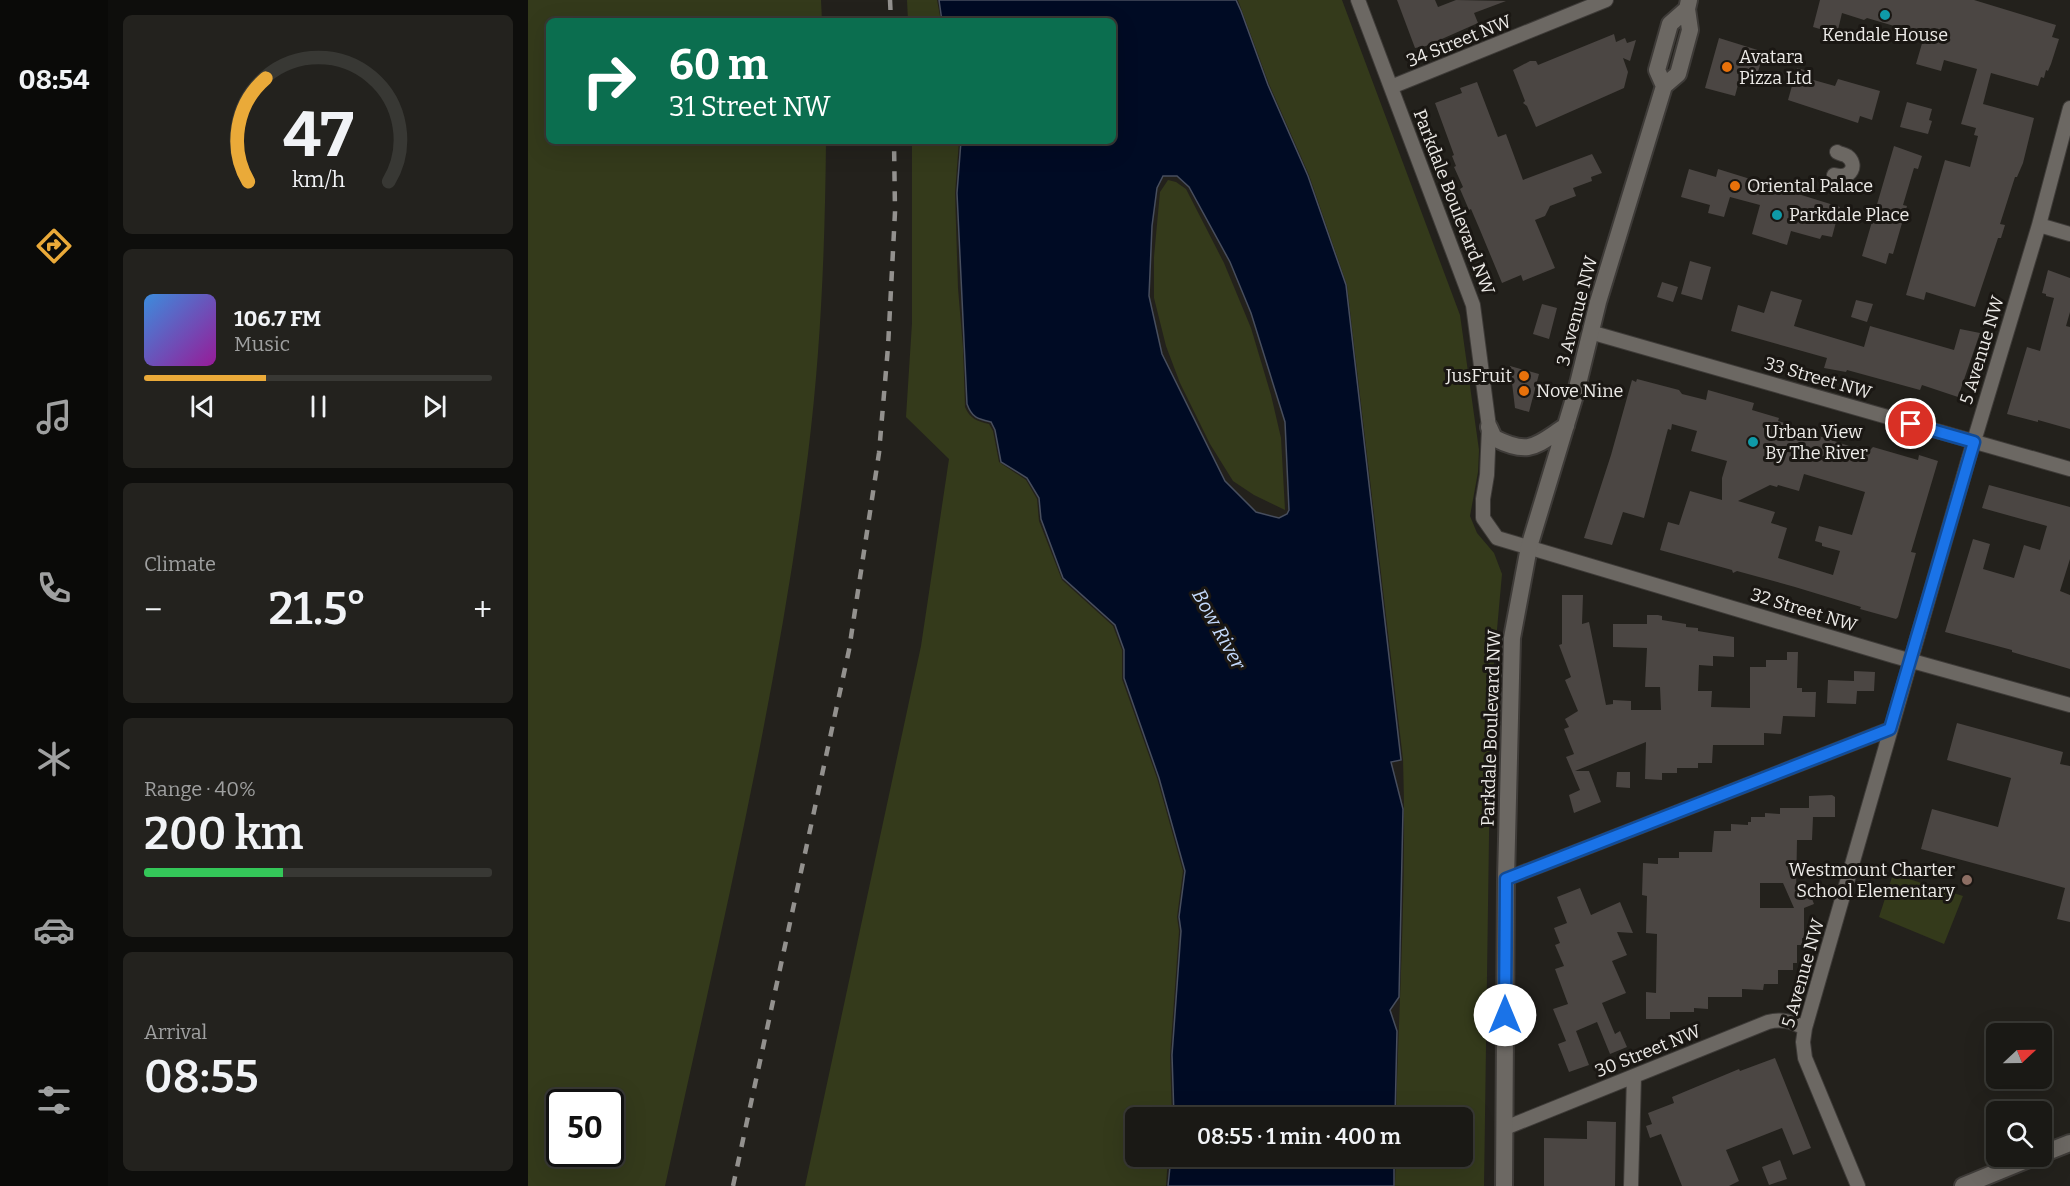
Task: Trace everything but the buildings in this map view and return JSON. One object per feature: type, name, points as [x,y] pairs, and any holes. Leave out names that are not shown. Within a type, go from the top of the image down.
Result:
[{"type":"main road","name":"3 Avenue NW","points":[[1529,547],[1566,426],[1590,332],[1664,86],[1657,69],[1670,24],[1688,4]]},
{"type":"main road","points":[[1489,427],[1494,438],[1520,449],[1532,448],[1566,426]]},
{"type":"main road","name":"Parkdale Boulevard NW","points":[[1504,1186],[1506,879],[1512,639],[1529,547]]},
{"type":"main road","points":[[2052,1150],[2070,1143]]},
{"type":"main road","points":[[1963,1186],[2009,1167]]},
{"type":"street","name":"Parkdale Boulevard NW","points":[[1358,0],[1473,305],[1489,427],[1487,475],[1482,499],[1483,518],[1497,538],[1529,547]]},
{"type":"street","name":"34 Street NW","points":[[1391,87],[1606,0]]},
{"type":"street","name":"5 Avenue NW","points":[[1858,1186],[1805,1058],[1803,1042],[1805,1028],[1890,729],[2039,225],[2070,108]]},
{"type":"street","points":[[1834,175],[1842,178],[1848,175],[1852,168],[1852,162],[1848,156],[1837,153]]},
{"type":"street","points":[[2039,225],[2070,234]]},
{"type":"street","name":"33 Street NW","points":[[1590,332],[2070,470]]},
{"type":"street","name":"32 Street NW","points":[[1529,547],[2070,705]]},
{"type":"street","points":[[1506,879],[1890,729]]},
{"type":"street","name":"30 Street NW","points":[[1505,1128],[1768,1022],[1777,1020],[1792,1022],[1805,1028]]},
{"type":"street","points":[[1630,1186],[1634,1076]]},
{"type":"green space","points":[[528,0],[821,0],[822,18],[546,18],[546,144],[826,144],[822,298],[808,454],[780,638],[725,913],[665,1186],[528,1186]]},
{"type":"green space","points":[[907,0],[937,0],[940,18],[908,18]]},
{"type":"green space","points":[[1238,0],[1342,0],[1460,315],[1479,450],[1478,472],[1470,516],[1477,533],[1494,553],[1502,574],[1491,696],[1484,1186],[1395,1186],[1396,1167],[1473,1167],[1473,1107],[1396,1107],[1403,894],[1403,759],[1347,285],[1309,175],[1269,84]]},
{"type":"green space","points":[[912,144],[959,144],[955,193],[965,407],[974,419],[989,424],[993,431],[999,462],[1026,480],[1037,499],[1039,521],[1062,580],[1113,626],[1122,650],[1122,679],[1157,778],[1183,871],[1177,917],[1179,931],[1170,1056],[1172,1107],[1125,1107],[1125,1167],[1167,1167],[1166,1186],[805,1186],[921,646],[949,459],[906,417],[912,323]]},
{"type":"green space","points":[[1168,180],[1186,189],[1224,263],[1251,328],[1281,438],[1285,510],[1254,495],[1233,481],[1210,444],[1180,383],[1166,346],[1154,298],[1154,257],[1160,192]]},
{"type":"green space","points":[[1893,874],[1963,896],[1944,944],[1879,917]]},
{"type":"water","name":"Bow River","points":[[939,0],[1236,0],[1268,85],[1308,176],[1346,285],[1401,760],[1391,762],[1403,809],[1399,997],[1390,1010],[1397,1031],[1395,1107],[1174,1107],[1172,1055],[1181,931],[1179,917],[1185,871],[1159,778],[1124,678],[1124,650],[1115,625],[1063,578],[1041,519],[1039,498],[1027,478],[1001,462],[995,430],[991,422],[976,417],[967,404],[957,193],[961,144],[1116,144],[1116,18],[942,18]],"holes":[[[1163,176],[1177,176],[1189,187],[1230,262],[1251,313],[1285,422],[1289,510],[1287,514],[1279,518],[1256,512],[1225,481],[1162,354],[1149,296],[1152,226],[1157,188]]]},
{"type":"water","points":[[1170,1167],[1394,1167],[1394,1186],[1168,1186]]},
{"type":"railway","points":[[890,0],[891,18]]},
{"type":"railway","points":[[733,1186],[849,650],[879,453],[888,347],[895,212],[894,144]]},
{"type":"place","name":"Kendale House","points":[[1885,15]]},
{"type":"place","name":"Avatara Pizza Ltd","points":[[1727,67]]},
{"type":"place","name":"Oriental Palace","points":[[1735,186]]},
{"type":"place","name":"Parkdale Place","points":[[1777,215]]},
{"type":"place","name":"JusFruit","points":[[1524,376]]},
{"type":"place","name":"Nove Nine","points":[[1524,391]]},
{"type":"place","name":"Urban View By The River","points":[[1753,442]]},
{"type":"place","name":"Westmount Charter School Elementary","points":[[1967,880]]},
{"type":"route","points":[[1505,1015],[1506,879],[1890,729],[1974,442],[1911,424]]}]
